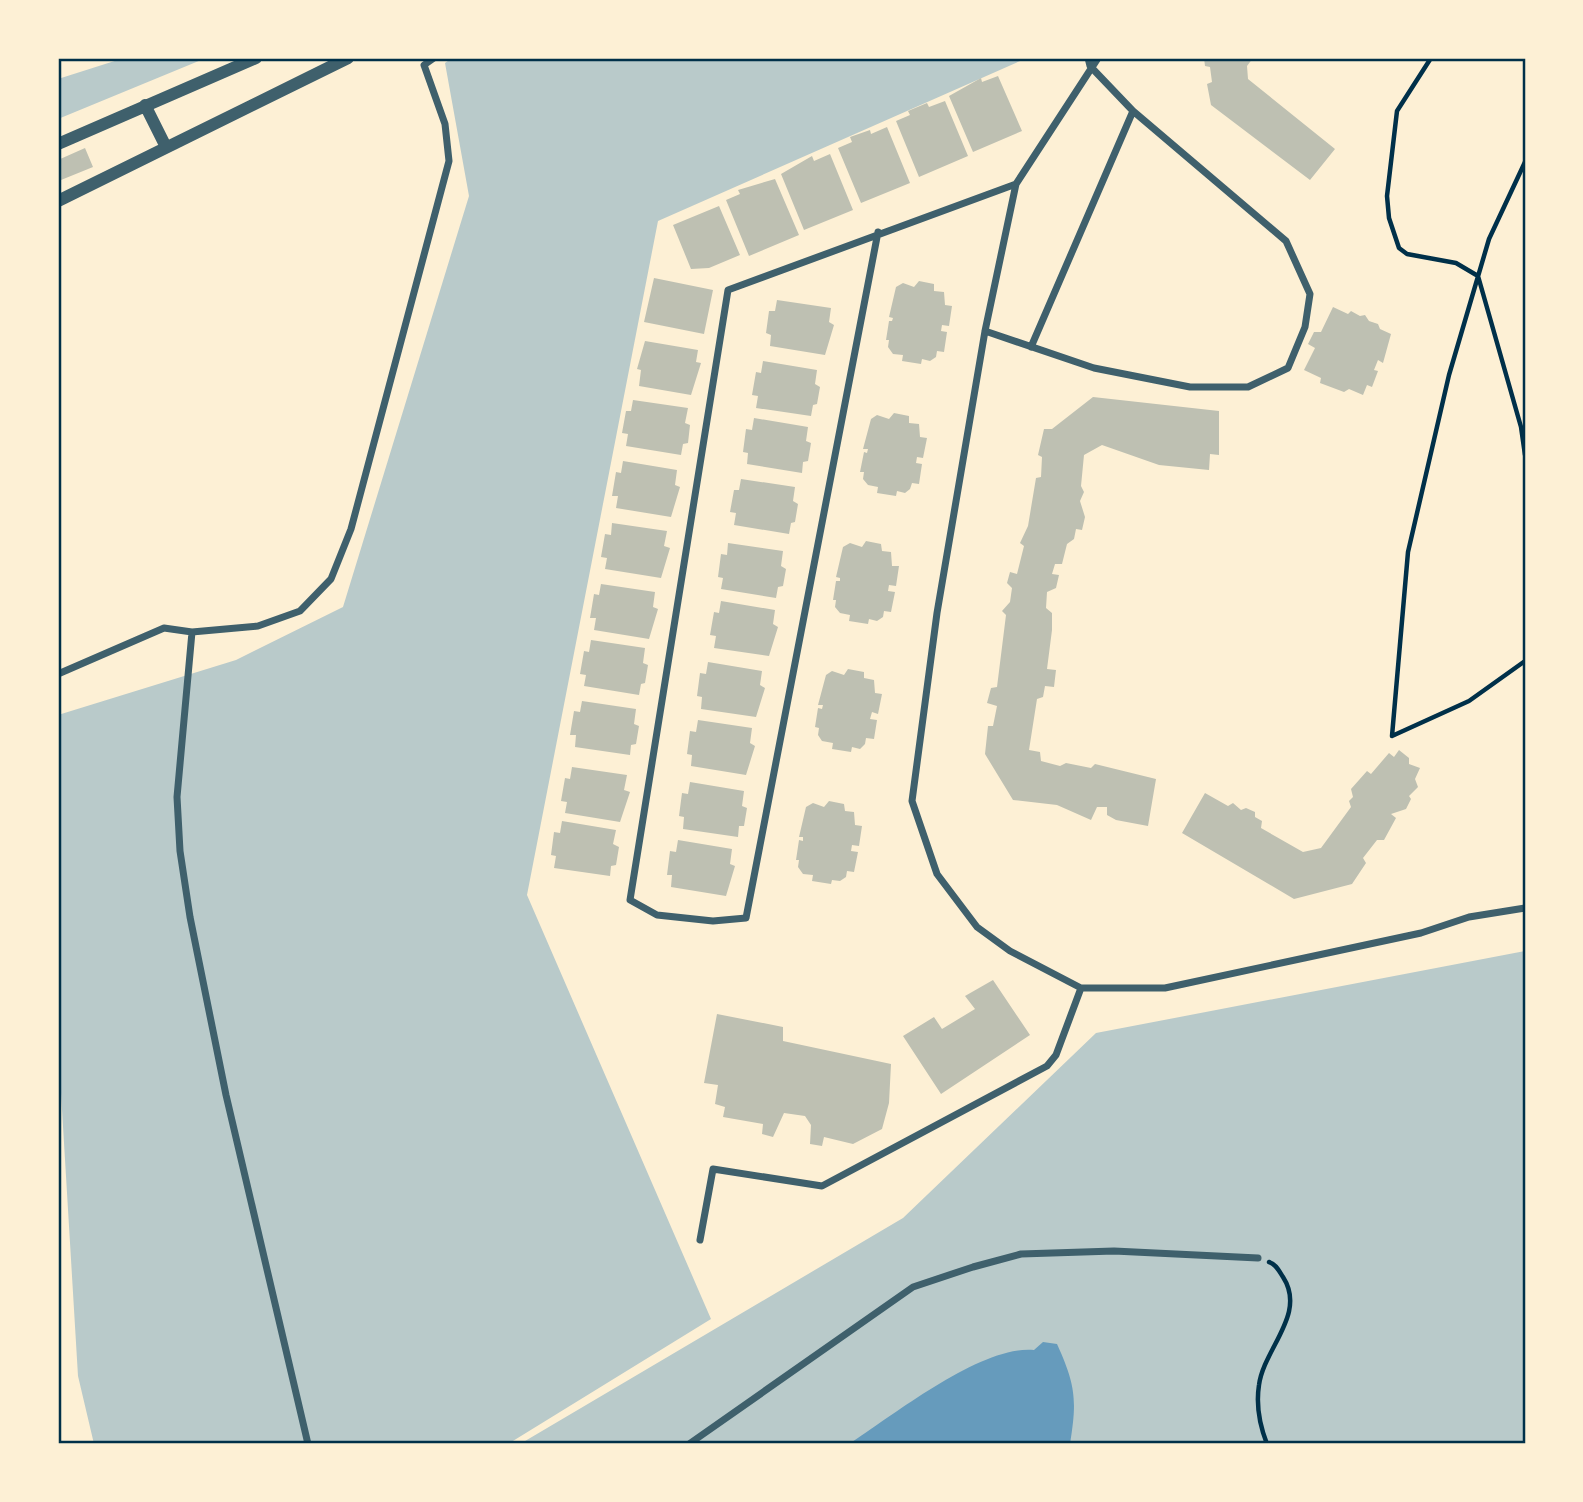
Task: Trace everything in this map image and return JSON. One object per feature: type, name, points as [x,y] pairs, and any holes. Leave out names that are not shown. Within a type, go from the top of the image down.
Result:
[{"type":"street","points":[[58,144],[256,58]]},
{"type":"street","points":[[58,201],[165,145],[348,58]]},
{"type":"street","points":[[58,674],[164,628],[192,632],[258,626],[300,611],[331,579],[351,529],[449,161],[445,124],[424,65],[434,58]]},
{"type":"street","points":[[1098,58],[1089,62],[1016,184],[985,331],[937,613],[912,801],[937,874],[977,927],[1010,951],[1081,988],[1165,988],[1421,933],[1469,917],[1525,908]]},
{"type":"street","points":[[985,331],[1094,368],[1190,387],[1248,387],[1288,368],[1305,327],[1310,294],[1286,241],[1133,111],[1089,62]]},
{"type":"street","points":[[145,105],[165,145]]},
{"type":"street","points":[[1031,347],[1133,111]]},
{"type":"street","points":[[878,232],[746,918],[713,921],[657,915],[631,900],[729,290],[878,232],[1016,184]]},
{"type":"street","points":[[192,632],[177,797],[180,851],[190,917],[226,1095],[308,1444]]},
{"type":"street","points":[[700,1240],[713,1169],[822,1186],[1047,1066],[1056,1055],[1081,988]]},
{"type":"street","points":[[689,1444],[912,1287],[972,1267],[1021,1254],[1114,1251],[1258,1258]]},
{"type":"path","points":[[1431,58],[1397,111],[1387,196],[1389,218],[1399,248],[1407,254],[1456,263],[1478,276],[1521,427],[1525,455]]},
{"type":"path","points":[[1525,162],[1489,239],[1450,375],[1408,552],[1392,736],[1469,701],[1525,661]]},
{"type":"path","points":[[1258,1258],[1274,1263],[1288,1285],[1292,1308],[1259,1384],[1260,1427],[1267,1444]]},
{"type":"shaded area","points":[[124,58],[206,58],[58,119],[58,79]]},
{"type":"shaded area","points":[[452,58],[1027,58],[658,221],[527,895],[711,1319],[508,1444],[94,1444],[78,1376],[58,1043],[58,715],[236,660],[343,607],[469,196],[445,63]]},
{"type":"shaded area","points":[[1525,951],[1525,1444],[520,1444],[903,1218],[1096,1033]]},
{"type":"water","points":[[1043,1342],[1057,1344],[1071,1382],[1074,1416],[1070,1444],[849,1444],[913,1400],[964,1370],[989,1358],[1013,1351],[1034,1350]]},
{"type":"building","points":[[1204,58],[1253,58],[1247,66],[1248,79],[1335,149],[1310,180],[1211,105],[1207,84],[1212,82],[1210,67],[1205,66]]},
{"type":"building","points":[[998,76],[1022,131],[973,152],[949,96],[981,78],[982,82]]},
{"type":"building","points":[[945,101],[968,156],[919,177],[896,121],[910,115],[908,111],[927,103],[929,107]]},
{"type":"building","points":[[887,127],[910,183],[861,203],[838,148],[852,142],[850,137],[870,130],[871,134]]},
{"type":"building","points":[[85,148],[93,167],[61,180],[58,160]]},
{"type":"building","points":[[830,154],[853,210],[804,230],[781,174],[812,156],[814,161]]},
{"type":"building","points":[[775,179],[799,235],[749,256],[726,200],[740,194],[738,190]]},
{"type":"building","points":[[719,206],[740,255],[709,268],[691,269],[673,225]]},
{"type":"building","points":[[654,278],[713,290],[704,334],[644,322]]},
{"type":"building","points":[[919,281],[934,284],[934,291],[944,292],[945,305],[952,306],[949,326],[942,325],[941,331],[947,332],[944,352],[937,351],[936,357],[930,361],[922,359],[921,364],[902,361],[903,355],[893,354],[888,347],[889,340],[886,340],[889,321],[893,318],[889,317],[896,287],[903,283],[914,287]]},
{"type":"building","points":[[777,300],[831,308],[829,322],[834,325],[825,355],[770,346],[771,335],[766,333],[769,311],[775,311]]},
{"type":"building","points":[[1333,307],[1348,314],[1351,311],[1360,316],[1365,315],[1369,321],[1391,334],[1383,363],[1378,360],[1374,370],[1378,371],[1372,387],[1367,385],[1363,395],[1349,389],[1344,392],[1320,383],[1321,378],[1304,370],[1315,348],[1308,344],[1314,332],[1321,332]]},
{"type":"building","points":[[645,341],[698,350],[696,362],[701,363],[691,395],[639,386],[641,370],[637,369]]},
{"type":"building","points":[[763,361],[817,370],[815,384],[820,387],[817,404],[813,405],[811,416],[756,408],[758,396],[752,395],[756,372],[761,373]]},
{"type":"building","points":[[1093,397],[1219,411],[1219,455],[1210,454],[1209,470],[1159,465],[1102,445],[1084,455],[1081,486],[1084,492],[1080,501],[1085,517],[1082,530],[1076,529],[1074,539],[1067,544],[1062,564],[1055,564],[1052,574],[1059,575],[1056,588],[1047,592],[1046,608],[1052,613],[1052,630],[1047,669],[1056,670],[1054,687],[1045,686],[1043,697],[1037,699],[1029,750],[1040,752],[1041,761],[1060,766],[1066,763],[1091,768],[1095,764],[1156,779],[1148,826],[1116,820],[1107,815],[1107,807],[1097,807],[1091,820],[1057,805],[1013,800],[985,754],[988,726],[993,726],[997,706],[987,703],[991,688],[997,687],[1006,615],[1002,611],[1010,602],[1012,588],[1007,583],[1010,572],[1017,574],[1024,546],[1020,543],[1028,526],[1036,478],[1041,477],[1042,457],[1038,455],[1044,429],[1052,429]]},
{"type":"building","points":[[633,400],[688,408],[685,423],[690,425],[688,443],[683,444],[681,455],[626,446],[628,434],[622,433],[626,411],[631,411]]},
{"type":"building","points":[[894,413],[909,416],[909,423],[919,424],[920,437],[927,438],[923,458],[917,457],[916,463],[922,464],[919,484],[912,483],[910,489],[905,493],[897,491],[896,496],[877,493],[878,487],[868,485],[863,479],[864,472],[860,472],[864,452],[867,453],[868,449],[863,449],[871,419],[877,415],[889,419]]},
{"type":"building","points":[[754,418],[808,427],[806,441],[811,443],[808,461],[803,462],[802,473],[747,464],[748,453],[743,452],[746,429],[752,430]]},
{"type":"building","points":[[623,461],[677,470],[675,485],[680,487],[671,517],[616,508],[618,496],[612,496],[616,472],[621,473]]},
{"type":"building","points":[[741,479],[795,487],[793,501],[798,504],[795,522],[791,523],[789,534],[734,525],[736,513],[730,512],[734,490],[739,490]]},
{"type":"building","points":[[612,523],[667,531],[664,546],[670,548],[661,578],[605,569],[607,558],[601,557],[605,534],[611,535]]},
{"type":"building","points":[[866,541],[881,544],[882,551],[891,552],[892,566],[899,566],[896,586],[889,585],[888,591],[895,592],[891,612],[884,611],[883,617],[877,621],[869,619],[868,624],[849,621],[850,615],[840,613],[835,607],[836,600],[833,600],[836,581],[840,581],[840,578],[836,577],[843,547],[850,543],[862,547]]},
{"type":"building","points":[[728,543],[783,551],[781,566],[786,569],[783,586],[778,587],[776,598],[721,589],[723,578],[718,577],[721,554],[727,555]]},
{"type":"building","points":[[601,584],[655,592],[653,607],[658,609],[649,639],[594,630],[596,618],[590,618],[594,594],[599,595]]},
{"type":"building","points":[[721,601],[775,610],[773,624],[778,627],[769,656],[714,648],[716,636],[710,635],[714,612],[719,613]]},
{"type":"building","points":[[591,640],[645,648],[643,663],[648,665],[645,683],[641,684],[639,695],[584,686],[586,675],[580,674],[584,651],[589,652]]},
{"type":"building","points":[[708,662],[762,671],[760,685],[765,688],[756,717],[701,709],[702,697],[697,696],[700,673],[706,674]]},
{"type":"building","points":[[848,669],[864,672],[864,678],[874,680],[875,693],[882,694],[878,714],[872,712],[870,719],[877,720],[874,739],[866,738],[860,749],[852,747],[851,752],[832,749],[833,743],[822,741],[818,735],[819,728],[815,727],[818,708],[822,709],[823,705],[818,705],[826,675],[832,671],[844,675]]},
{"type":"building","points":[[582,701],[636,709],[634,724],[639,726],[636,744],[631,745],[630,755],[575,747],[576,735],[570,735],[574,711],[580,712]]},
{"type":"building","points":[[698,720],[752,728],[750,743],[755,746],[746,775],[691,766],[692,755],[687,754],[690,731],[696,732]]},
{"type":"building","points":[[1399,750],[1409,758],[1409,764],[1420,768],[1415,779],[1418,787],[1409,796],[1411,799],[1406,809],[1391,814],[1396,818],[1384,840],[1377,840],[1363,858],[1366,863],[1352,884],[1294,899],[1182,833],[1205,793],[1228,806],[1233,803],[1241,810],[1246,808],[1255,812],[1255,817],[1262,821],[1261,828],[1303,852],[1321,848],[1351,807],[1351,789],[1367,771],[1371,774],[1389,753],[1394,757]]},
{"type":"building","points":[[572,767],[627,775],[624,790],[630,792],[620,822],[565,813],[567,802],[561,801],[565,778],[570,779]]},
{"type":"building","points":[[690,782],[744,791],[742,806],[747,808],[744,826],[739,826],[738,837],[683,829],[684,817],[679,816],[682,793],[688,794]]},
{"type":"building","points":[[829,801],[844,804],[845,811],[854,812],[855,825],[862,826],[859,846],[852,845],[851,851],[858,852],[854,872],[847,871],[846,877],[840,881],[832,880],[831,884],[812,881],[813,875],[803,874],[798,867],[799,860],[796,860],[799,840],[803,841],[803,837],[799,837],[806,807],[813,803],[824,807]]},
{"type":"building","points":[[562,821],[616,830],[613,844],[619,847],[616,865],[611,866],[610,876],[554,868],[556,856],[551,855],[554,832],[560,833]]},
{"type":"building","points":[[678,840],[732,849],[730,864],[735,866],[726,896],[671,887],[672,875],[667,875],[670,851],[676,852]]},
{"type":"building","points":[[993,980],[1030,1035],[941,1094],[903,1036],[934,1017],[942,1029],[975,1009],[965,996]]},
{"type":"building","points":[[717,1014],[783,1027],[783,1041],[891,1064],[889,1103],[882,1129],[853,1144],[824,1137],[822,1146],[810,1144],[811,1125],[805,1116],[784,1113],[773,1137],[762,1134],[763,1124],[723,1117],[725,1107],[715,1104],[718,1085],[704,1083]]}]
